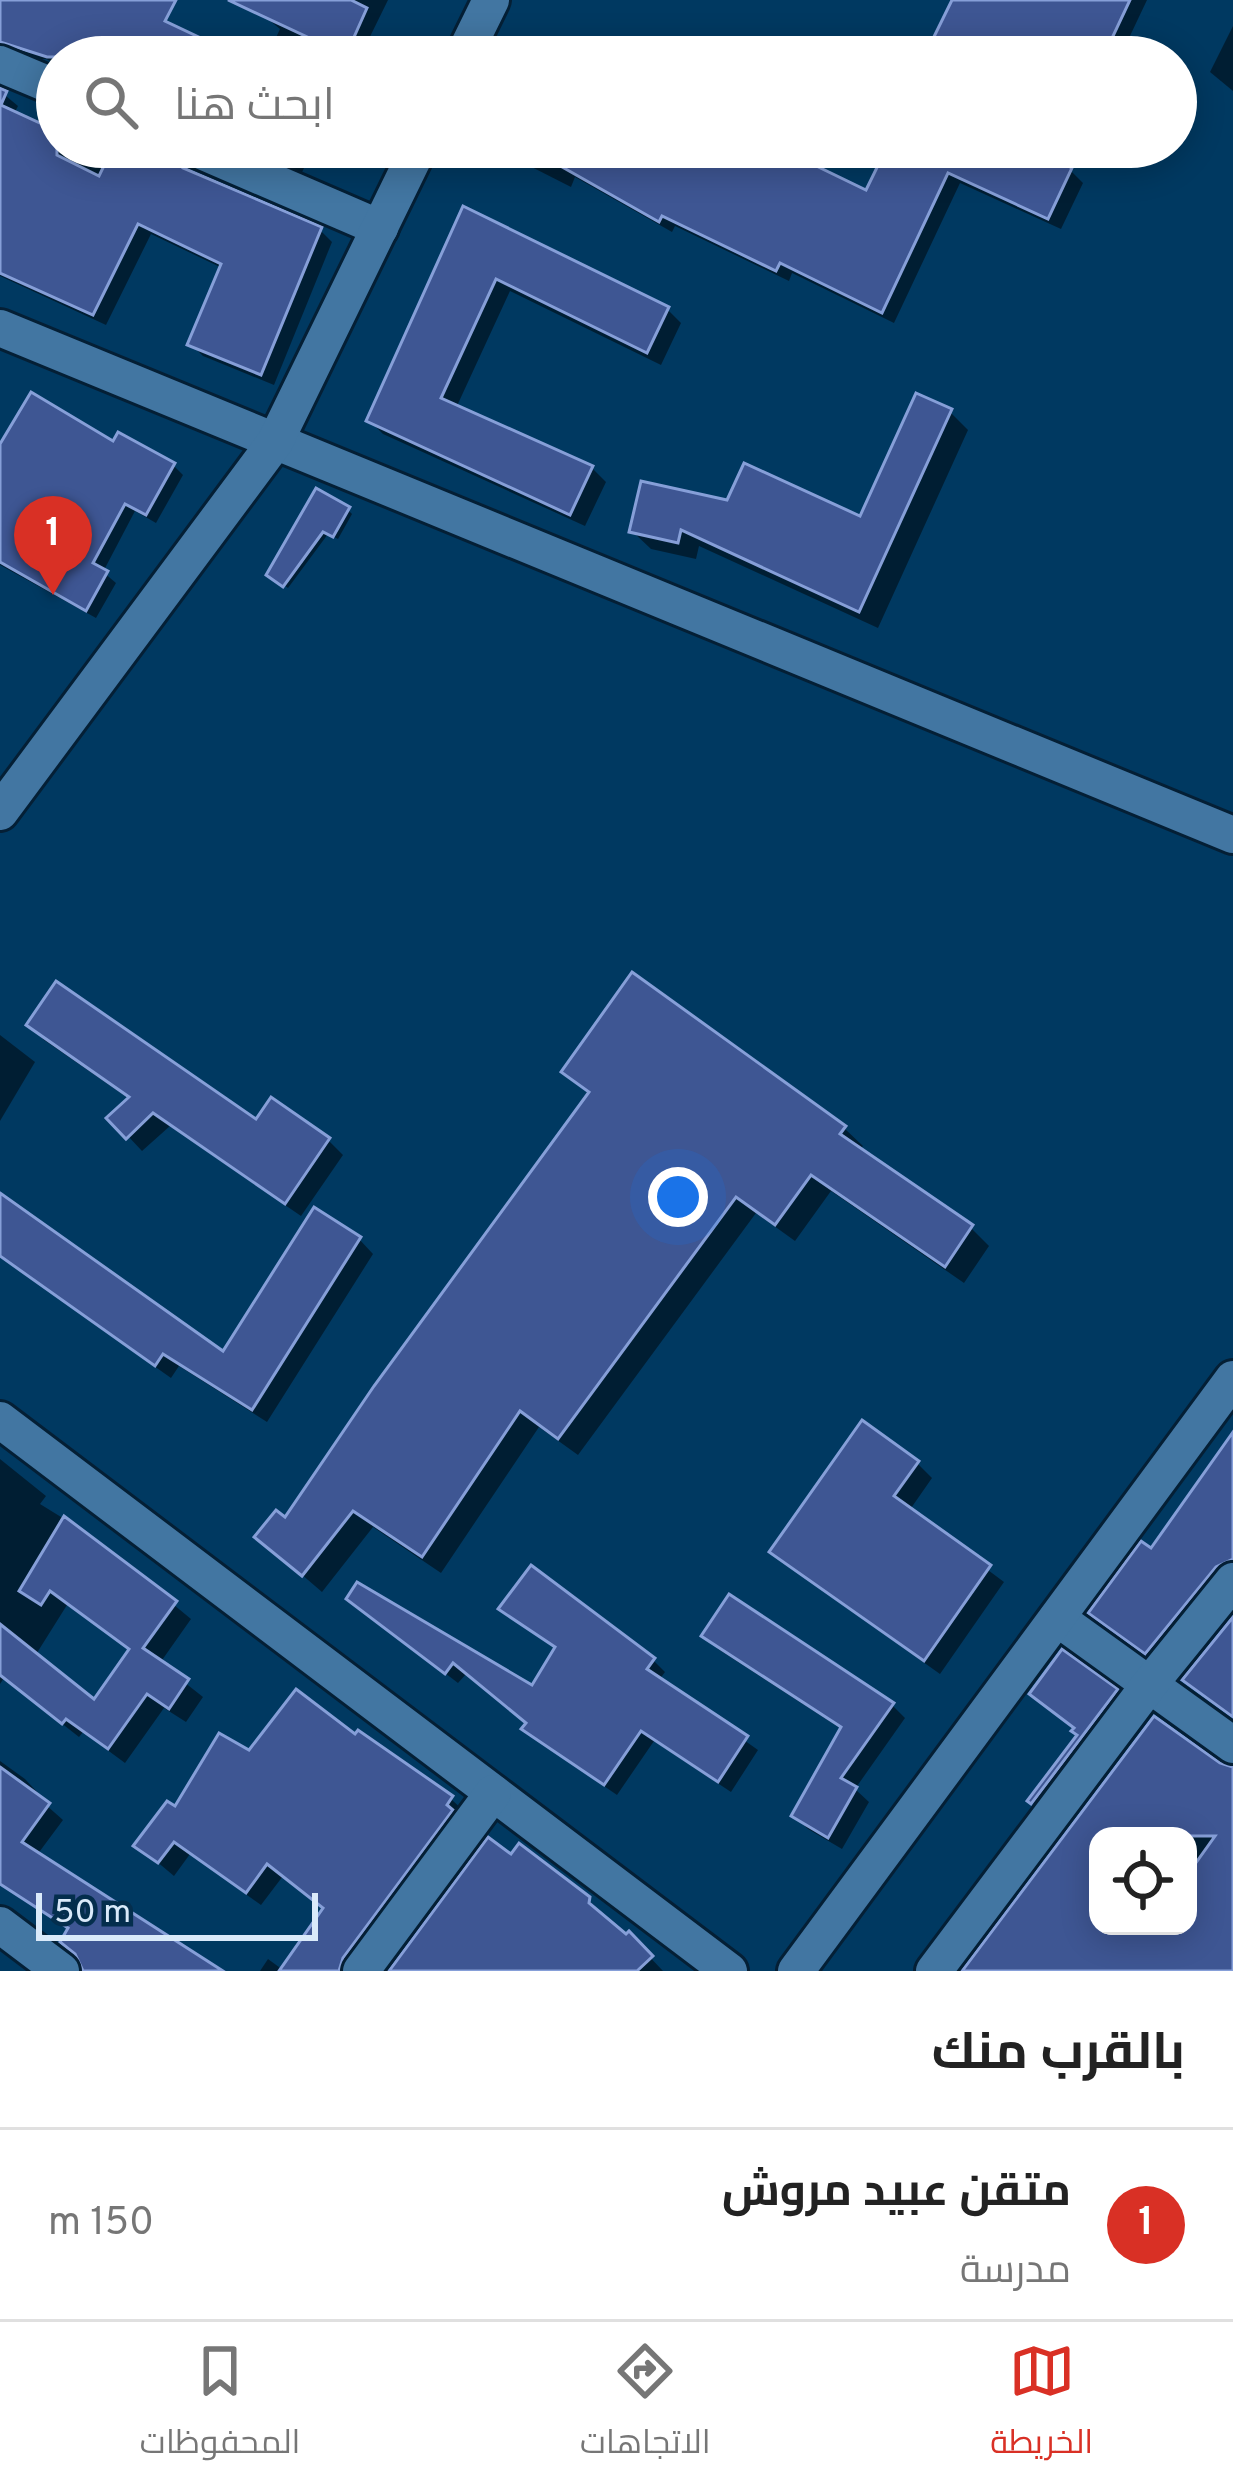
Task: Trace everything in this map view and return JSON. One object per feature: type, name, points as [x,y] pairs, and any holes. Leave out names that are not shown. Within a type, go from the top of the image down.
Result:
[{"type":"street","points":[[474,36],[491,0]]},
{"type":"street","points":[[0,64],[36,79]]},
{"type":"street","points":[[241,168],[380,228]]},
{"type":"street","points":[[0,812],[275,442],[409,168]]},
{"type":"street","points":[[0,328],[1233,836]]},
{"type":"street","points":[[796,1971],[1233,1378]]},
{"type":"street","points":[[0,1420],[729,1971]]},
{"type":"street","points":[[934,1971],[1233,1581]]},
{"type":"street","points":[[1057,1618],[1233,1745]]},
{"type":"street","points":[[362,1971],[493,1793]]},
{"type":"street","points":[[0,1925],[61,1971]]},
{"type":"building","points":[[0,0],[176,0],[165,21],[197,36],[36,36],[36,53],[0,42]]},
{"type":"building","points":[[228,0],[351,0],[367,8],[354,36],[305,36]]},
{"type":"building","points":[[952,0],[1130,0],[1113,36],[934,36]]},
{"type":"building","points":[[0,88],[7,91],[1,105],[36,121],[36,168],[83,168],[99,176],[103,168],[183,168],[322,227],[261,375],[187,345],[221,264],[138,224],[93,315],[0,273]]},
{"type":"building","points":[[564,168],[820,168],[866,190],[877,168],[1072,168],[1048,219],[948,173],[882,313],[780,263],[776,271],[662,216],[659,222]]},
{"type":"building","points":[[463,206],[669,307],[647,353],[496,279],[441,398],[593,466],[570,515],[366,421]]},
{"type":"building","points":[[31,392],[113,441],[118,432],[175,463],[146,515],[125,504],[93,563],[108,571],[86,611],[0,562],[0,444]]},
{"type":"building","points":[[916,393],[952,409],[859,612],[681,530],[678,543],[629,532],[641,481],[727,500],[744,463],[860,516]]},
{"type":"building","points":[[316,488],[350,507],[333,537],[323,532],[283,587],[266,575]]},
{"type":"building","points":[[632,972],[846,1126],[840,1134],[973,1225],[945,1267],[811,1175],[775,1225],[736,1197],[558,1439],[520,1411],[422,1557],[353,1511],[302,1576],[254,1537],[276,1510],[285,1517],[374,1386],[589,1092],[561,1072]]},
{"type":"building","points":[[56,981],[256,1119],[271,1097],[330,1138],[285,1204],[153,1113],[126,1139],[106,1118],[129,1097],[26,1025]]},
{"type":"building","points":[[0,1193],[223,1351],[314,1207],[361,1237],[252,1410],[163,1354],[155,1366],[0,1256]]},
{"type":"building","points":[[862,1420],[919,1461],[894,1496],[991,1565],[924,1661],[769,1552]]},
{"type":"building","points":[[1233,1432],[1233,1559],[1216,1567],[1145,1654],[1088,1613],[1141,1541],[1151,1548]]},
{"type":"building","points":[[64,1516],[177,1601],[143,1648],[189,1679],[169,1709],[147,1694],[108,1749],[66,1719],[62,1724],[0,1675],[0,1624],[94,1699],[129,1649],[50,1591],[41,1605],[19,1591]]},
{"type":"building","points":[[531,1565],[655,1658],[647,1669],[748,1736],[718,1782],[641,1731],[604,1785],[521,1729],[526,1723],[453,1663],[445,1674],[346,1599],[357,1582],[532,1685],[555,1647],[498,1609]]},
{"type":"building","points":[[729,1594],[894,1703],[841,1778],[857,1787],[828,1838],[791,1816],[841,1727],[701,1636]]},
{"type":"building","points":[[1233,1617],[1233,1717],[1182,1680]]},
{"type":"building","points":[[1062,1649],[1118,1689],[1031,1804],[1027,1801],[1077,1735],[1029,1694]]},
{"type":"building","points":[[296,1689],[355,1734],[358,1730],[453,1796],[447,1805],[453,1810],[343,1958],[339,1971],[279,1971],[323,1908],[267,1864],[246,1893],[174,1842],[158,1863],[133,1846],[167,1801],[175,1806],[219,1733],[249,1750]]},
{"type":"building","points":[[1154,1716],[1220,1763],[1233,1767],[1233,1971],[962,1971]]},
{"type":"building","points":[[0,1767],[50,1803],[22,1842],[223,1971],[83,1971],[75,1954],[60,1942],[68,1928],[0,1884]]},
{"type":"building","points":[[488,1837],[511,1854],[519,1843],[590,1897],[589,1903],[626,1934],[629,1931],[653,1956],[637,1971],[389,1971]]},
{"type":"place","name":"متقن عبيد مروش","points":[[53,595]]}]
